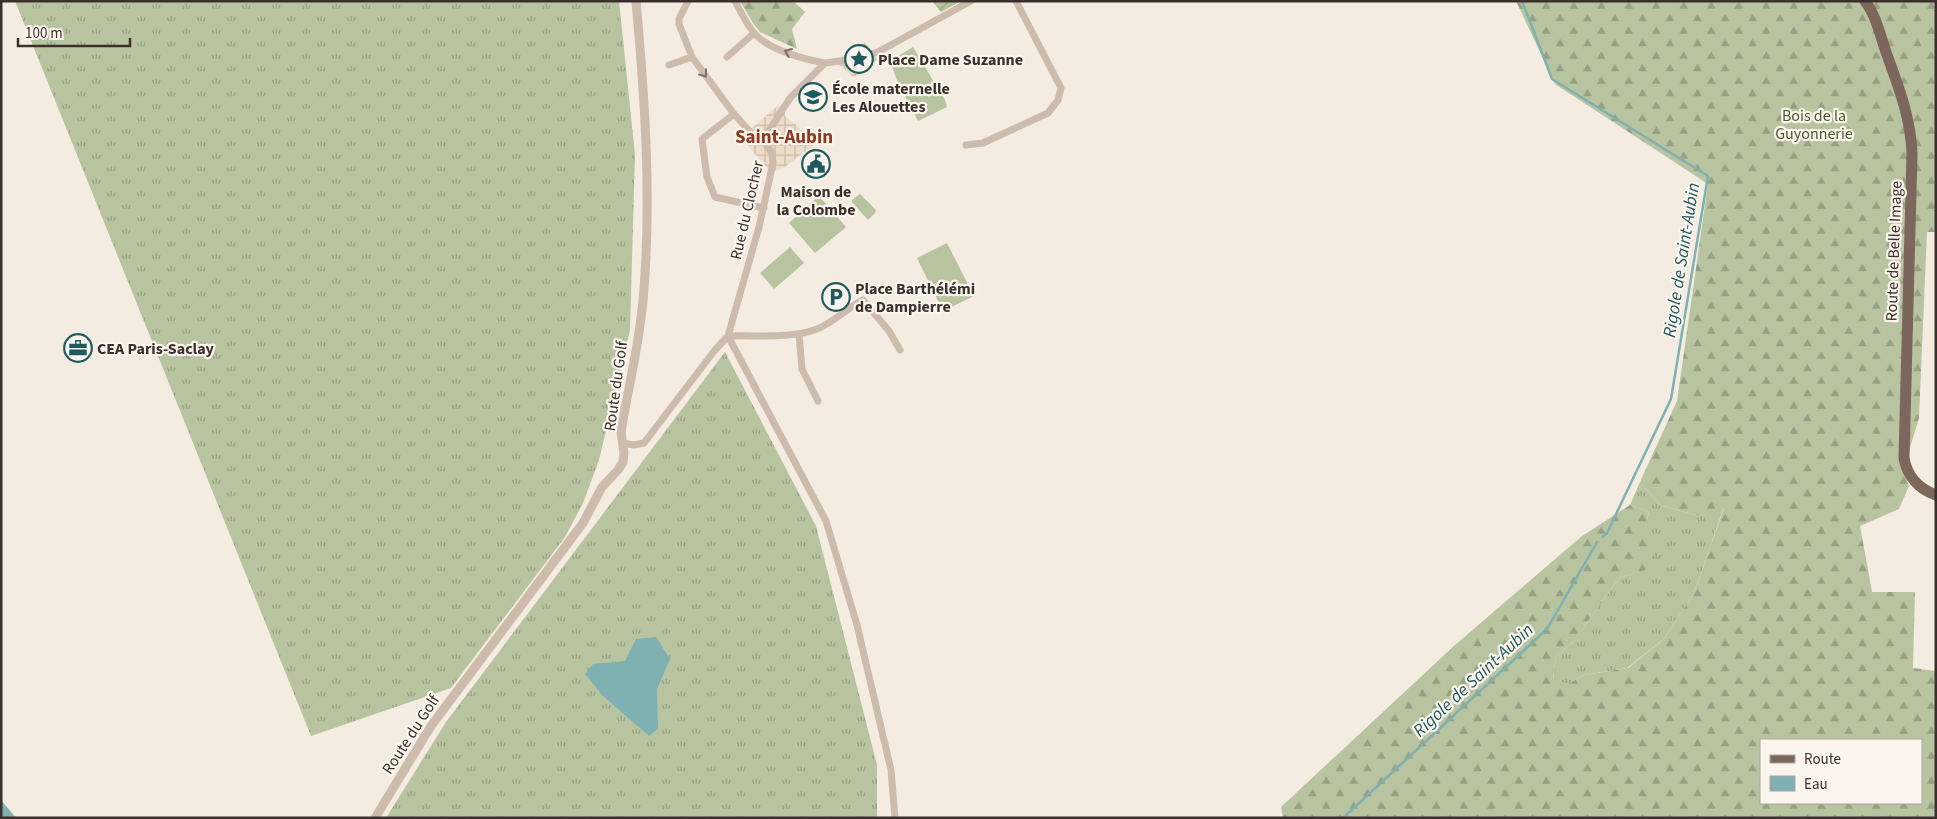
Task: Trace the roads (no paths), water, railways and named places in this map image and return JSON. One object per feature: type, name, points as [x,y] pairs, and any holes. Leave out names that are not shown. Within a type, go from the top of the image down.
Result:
[{"type":"main road","name":"Route de Belle Image","points":[[1865,1],[1880,34],[1910,124],[1911,164],[1904,458],[1905,465],[1912,478],[1927,492],[1936,495]]},
{"type":"street","name":"Route du Golf","points":[[375,818],[430,726],[583,523],[602,487],[623,462],[624,453],[621,432],[643,301],[647,200],[643,79],[636,1]]},
{"type":"street","points":[[688,1],[679,19],[679,24],[692,57],[734,114],[755,137],[763,140]]},
{"type":"street","points":[[735,1],[754,33],[763,41],[792,55],[826,63],[854,59],[878,52],[971,1]]},
{"type":"street","points":[[966,144],[983,143],[1048,113],[1058,100],[1061,88],[1016,1]]},
{"type":"street","points":[[727,57],[754,33]]},
{"type":"street","points":[[669,65],[692,57]]},
{"type":"street","name":"Rue du Clocher","points":[[728,336],[764,208],[773,164],[772,153],[763,140],[790,98],[826,63]]},
{"type":"street","points":[[734,114],[702,139],[707,177],[715,197],[764,208]]},
{"type":"street","points":[[622,443],[634,445],[644,443],[728,336],[799,334],[819,328],[863,300],[889,332],[900,350]]},
{"type":"street","points":[[799,334],[802,369],[818,401]]},
{"type":"street","points":[[728,336],[826,521],[857,625],[891,770],[895,818]]},
{"type":"water","points":[[656,637],[670,659],[657,689],[658,729],[649,736],[603,696],[585,674],[593,664],[625,661],[636,639]]},
{"type":"water","points":[[1,800],[16,818],[1,818]]},
{"type":"waterway","name":"Rigole de Saint-Aubin","points":[[1522,1],[1552,79],[1708,176],[1671,399],[1607,533],[1603,537]]},
{"type":"waterway","name":"Rigole de Saint-Aubin","points":[[1343,818],[1547,629],[1597,542]]},
{"type":"place","name":"Place Dame Suzanne","points":[[859,59]]},
{"type":"place","name":"École maternelle Les Alouettes","points":[[813,97]]},
{"type":"place","name":"Maison de la Colombe","points":[[816,164]]},
{"type":"place","name":"Place Barthélémi de Dampierre","points":[[836,297]]},
{"type":"place","name":"CEA Paris-Saclay","points":[[78,348]]},
{"type":"district","name":"Saint-Aubin","points":[[784,136]]},
{"type":"park label","name":"Bois de la Guyonnerie","points":[[1814,124]]}]
